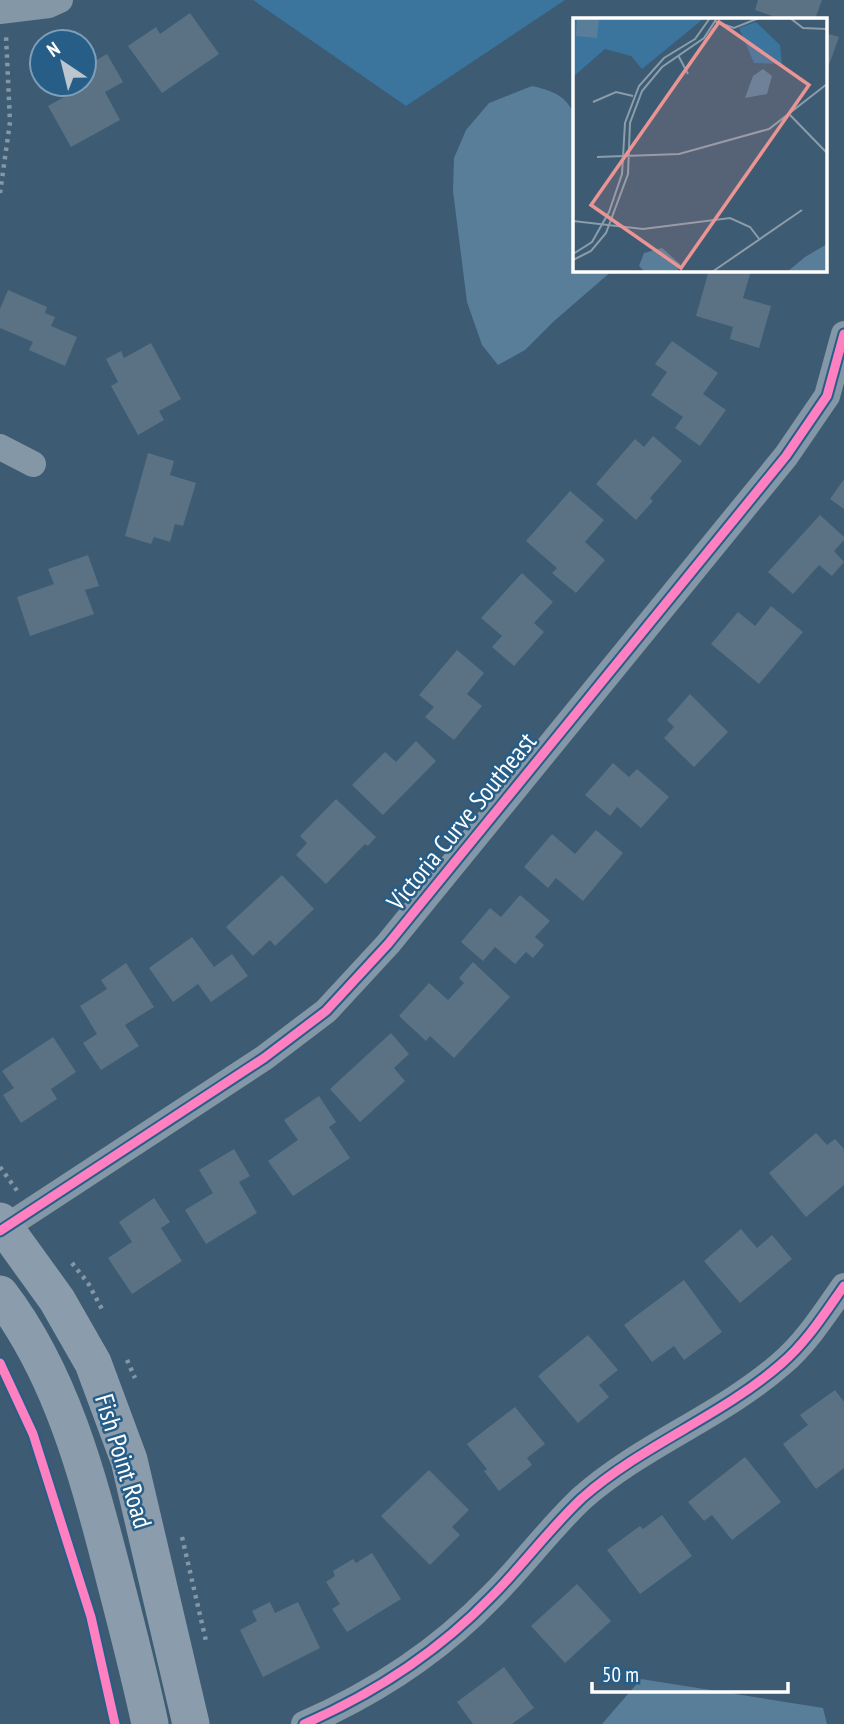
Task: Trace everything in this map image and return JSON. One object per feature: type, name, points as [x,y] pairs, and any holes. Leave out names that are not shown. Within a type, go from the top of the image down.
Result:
[{"type":"street","points":[[2,11],[49,5],[60,0]]},
{"type":"street","name":"Victoria Curve Southeast","points":[[2,1227],[264,1058],[326,1012],[388,944],[786,456],[827,396],[844,334]]},
{"type":"street","points":[[0,447],[33,464]]},
{"type":"street","name":"Fish Point Road","points":[[2,1227],[57,1300],[98,1375],[129,1460],[191,1724]]},
{"type":"street","points":[[304,1724],[344,1707],[438,1648],[491,1598],[581,1499],[622,1467],[727,1403],[782,1364],[819,1322],[844,1286]]},
{"type":"street","name":"Fish Point Road","points":[[0,1294],[17,1316],[58,1396],[88,1478],[150,1724]]},
{"type":"path","points":[[0,193],[10,122],[2,11]]},
{"type":"shaded area","points":[[253,0],[565,0],[406,106]]},
{"type":"shaded area","points":[[532,86],[562,98],[571,108],[573,271],[612,271],[525,350],[498,365],[482,345],[467,302],[453,191],[454,158],[466,130],[489,103]]},
{"type":"shaded area","points":[[641,1679],[823,1708],[827,1724],[602,1724]]},
{"type":"building","points":[[758,0],[822,0],[815,18],[771,18],[755,10]]},
{"type":"building","points":[[190,13],[219,54],[162,93],[128,46],[156,27],[160,34]]},
{"type":"building","points":[[826,33],[839,37],[826,73]]},
{"type":"building","points":[[107,54],[123,82],[105,92],[120,120],[71,147],[48,106],[62,98],[98,98],[98,59]]},
{"type":"building","points":[[709,271],[751,271],[743,298],[771,306],[759,348],[730,339],[733,327],[696,316]]},
{"type":"building","points":[[8,290],[47,307],[45,313],[55,317],[51,326],[77,337],[65,366],[29,350],[33,342],[0,328],[0,309]]},
{"type":"building","points":[[672,341],[718,373],[703,394],[726,410],[700,446],[675,428],[683,417],[651,395],[667,372],[655,364]]},
{"type":"building","points":[[151,343],[181,399],[159,411],[164,420],[138,435],[111,386],[118,382],[106,359],[121,351],[124,358]]},
{"type":"building","points":[[653,436],[682,461],[650,498],[653,501],[636,520],[596,484],[635,439],[644,447]]},
{"type":"building","points":[[148,453],[174,461],[170,475],[196,483],[183,526],[175,524],[170,542],[154,537],[151,544],[125,536]]},
{"type":"building","points":[[844,479],[844,509],[830,499]]},
{"type":"building","points":[[570,491],[604,520],[585,542],[605,560],[576,593],[552,573],[557,568],[526,541]]},
{"type":"building","points":[[820,515],[844,537],[834,551],[844,562],[832,576],[819,565],[793,594],[768,572]]},
{"type":"building","points":[[88,555],[99,586],[85,590],[94,614],[30,636],[17,597],[54,584],[48,569]]},
{"type":"building","points":[[522,573],[553,602],[534,623],[544,632],[514,666],[492,647],[502,636],[481,618]]},
{"type":"building","points":[[771,606],[803,632],[759,684],[711,644],[738,612],[755,626]]},
{"type":"building","points":[[457,650],[484,673],[467,694],[482,706],[454,740],[425,717],[434,707],[419,695]]},
{"type":"building","points":[[690,694],[728,732],[694,767],[664,738],[674,727],[667,720]]},
{"type":"building","points":[[416,741],[436,761],[383,815],[352,785],[385,752],[396,762]]},
{"type":"building","points":[[613,763],[629,777],[637,769],[669,797],[641,828],[617,807],[610,816],[585,795]]},
{"type":"building","points":[[336,799],[376,837],[368,846],[365,844],[326,884],[296,855],[307,843],[300,836]]},
{"type":"building","points":[[596,830],[623,853],[583,901],[556,878],[548,888],[524,867],[552,834],[575,854]]},
{"type":"building","points":[[282,875],[314,909],[275,946],[270,940],[253,956],[226,927]]},
{"type":"building","points":[[520,895],[550,921],[535,937],[544,945],[533,958],[526,952],[515,964],[495,947],[483,961],[461,942],[490,908],[501,917]]},
{"type":"building","points":[[192,937],[214,967],[232,954],[248,976],[211,1002],[198,984],[173,1002],[149,968]]},
{"type":"building","points":[[473,962],[510,997],[454,1058],[430,1036],[426,1041],[399,1016],[429,983],[448,1000],[464,983],[459,978]]},
{"type":"building","points":[[126,963],[154,1007],[125,1025],[139,1046],[101,1070],[83,1043],[97,1034],[80,1006],[107,989],[101,980]]},
{"type":"building","points":[[391,1033],[409,1054],[394,1068],[405,1081],[360,1122],[330,1089]]},
{"type":"building","points":[[53,1037],[76,1072],[51,1089],[57,1099],[21,1123],[3,1095],[14,1088],[2,1071]]},
{"type":"building","points":[[319,1096],[336,1122],[329,1127],[350,1158],[293,1196],[268,1161],[298,1140],[284,1120]]},
{"type":"building","points":[[816,1133],[827,1145],[835,1139],[844,1149],[844,1185],[806,1217],[769,1173]]},
{"type":"building","points":[[234,1149],[250,1176],[239,1182],[257,1213],[206,1244],[185,1210],[213,1193],[199,1170]]},
{"type":"building","points":[[154,1198],[170,1222],[161,1228],[182,1261],[132,1294],[108,1258],[132,1242],[119,1222]]},
{"type":"building","points":[[741,1229],[757,1248],[772,1235],[792,1259],[740,1303],[704,1261]]},
{"type":"building","points":[[684,1280],[722,1332],[684,1360],[674,1346],[652,1362],[624,1325]]},
{"type":"building","points":[[588,1335],[618,1370],[599,1385],[609,1397],[578,1423],[538,1376]]},
{"type":"building","points":[[835,1390],[844,1402],[844,1468],[816,1489],[783,1444],[808,1425],[800,1415]]},
{"type":"building","points":[[515,1407],[545,1444],[527,1458],[532,1465],[499,1491],[484,1471],[487,1469],[467,1444]]},
{"type":"building","points":[[745,1457],[781,1502],[732,1540],[712,1515],[704,1521],[688,1502]]},
{"type":"building","points":[[429,1470],[469,1510],[452,1527],[460,1535],[430,1565],[381,1516]]},
{"type":"building","points":[[662,1515],[692,1556],[640,1594],[607,1550],[640,1526],[643,1529]]},
{"type":"building","points":[[372,1553],[401,1599],[347,1632],[332,1609],[340,1604],[326,1582],[335,1576],[333,1571],[353,1559],[356,1563]]},
{"type":"building","points":[[577,1584],[611,1621],[565,1663],[531,1626]]},
{"type":"building","points":[[270,1602],[275,1613],[298,1602],[320,1648],[263,1677],[240,1630],[257,1621],[252,1611]]},
{"type":"building","points":[[504,1667],[534,1708],[512,1724],[473,1724],[457,1702]]},
{"type":"cycle path","points":[[0,1231],[264,1058],[326,1011],[388,944],[786,456],[827,396],[844,334]]},
{"type":"cycle path","points":[[304,1724],[356,1699],[428,1653],[471,1616],[582,1498],[605,1479],[733,1400],[781,1364],[807,1337],[844,1286]]},
{"type":"cycle path","points":[[0,1363],[33,1434],[91,1617],[115,1724]]}]
